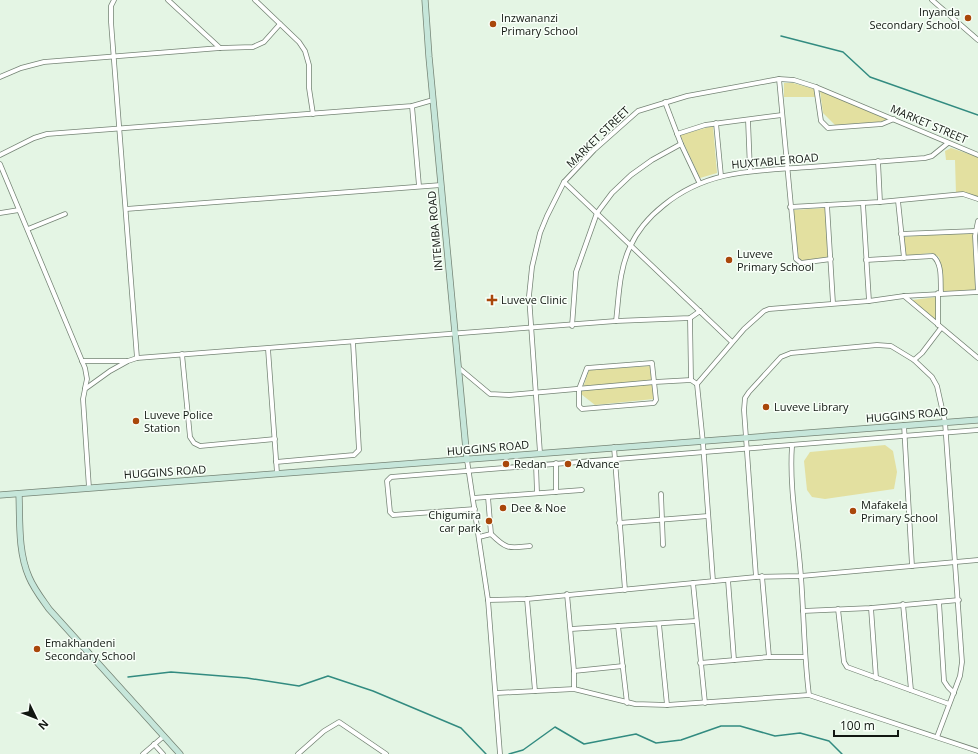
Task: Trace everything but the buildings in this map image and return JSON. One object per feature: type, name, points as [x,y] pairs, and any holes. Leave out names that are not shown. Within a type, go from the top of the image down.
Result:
[{"type":"street","points":[[114,0],[111,14],[137,358]]},
{"type":"street","points":[[168,0],[220,48]]},
{"type":"street","points":[[255,0],[299,42],[308,57],[309,88],[313,114]]},
{"type":"street","name":"INTEMBA ROAD","points":[[425,0],[454,334],[467,460]]},
{"type":"street","points":[[932,0],[978,40]]},
{"type":"street","points":[[0,77],[21,68],[44,62],[115,58],[258,46],[269,38],[280,24]]},
{"type":"street","points":[[779,79],[796,260],[802,263],[831,259]]},
{"type":"street","name":"MARKET STREET","points":[[540,453],[529,296],[536,249],[547,216],[564,182],[594,150],[638,111],[700,93],[779,79],[794,80],[816,87],[978,155]]},
{"type":"street","points":[[816,87],[821,121],[828,128],[882,124],[894,119]]},
{"type":"street","points":[[0,155],[34,138],[47,134],[120,130],[412,106],[433,100]]},
{"type":"street","points":[[665,102],[681,144],[699,182]]},
{"type":"street","points":[[412,106],[418,186]]},
{"type":"street","points":[[677,134],[716,123],[782,115]]},
{"type":"street","points":[[748,120],[750,170]]},
{"type":"street","points":[[716,123],[721,176]]},
{"type":"street","name":"HUXTABLE ROAD","points":[[616,321],[620,281],[630,246],[654,212],[674,196],[699,182],[750,170],[928,158],[948,143]]},
{"type":"street","points":[[572,326],[576,272],[597,213],[612,193],[631,175],[652,160],[681,144]]},
{"type":"street","points":[[878,161],[880,202]]},
{"type":"street","points":[[0,164],[82,361],[87,379],[82,399],[89,488]]},
{"type":"street","points":[[564,182],[732,342]]},
{"type":"street","points":[[126,209],[441,184]]},
{"type":"street","points":[[790,208],[862,204],[962,194],[978,199]]},
{"type":"street","points":[[898,201],[904,258]]},
{"type":"street","points":[[862,204],[869,301]]},
{"type":"street","points":[[827,206],[833,303]]},
{"type":"street","points":[[0,213],[19,210]]},
{"type":"street","points":[[28,229],[65,214]]},
{"type":"street","points":[[713,581],[704,452],[697,384],[732,342],[753,320],[769,309],[869,301],[940,293],[978,292],[975,231],[978,221]]},
{"type":"street","points":[[901,234],[975,231]]},
{"type":"street","points":[[866,260],[929,255],[936,259],[940,268],[940,326],[922,353],[914,360]]},
{"type":"street","points":[[904,296],[978,358]]},
{"type":"street","points":[[85,389],[128,361],[137,358],[572,326],[616,321],[690,318],[700,311]]},
{"type":"street","points":[[690,318],[691,380]]},
{"type":"street","points":[[276,462],[354,455],[359,450],[353,342]]},
{"type":"street","points":[[756,577],[744,410],[746,398],[776,363],[786,354],[883,345],[898,350],[914,360],[935,382],[945,422],[959,600],[962,668],[937,737]]},
{"type":"street","points":[[268,349],[277,473]]},
{"type":"street","points":[[182,354],[190,436],[194,443],[200,446],[275,439]]},
{"type":"street","points":[[82,361],[128,361]]},
{"type":"street","points":[[652,363],[655,382],[655,402],[582,409],[578,404],[579,389],[584,373],[589,367],[652,363]]},
{"type":"street","points":[[458,367],[490,394],[509,395],[691,380],[697,384]]},
{"type":"street","name":"HUGGINS ROAD","points":[[0,495],[978,420]]},
{"type":"street","points":[[904,425],[912,566]]},
{"type":"street","points":[[475,509],[393,516],[390,512],[387,481],[391,477],[978,430]]},
{"type":"street","points":[[792,446],[792,486],[801,576],[805,657],[810,695]]},
{"type":"street","points":[[614,447],[625,590]]},
{"type":"street","points":[[467,460],[488,600],[500,753]]},
{"type":"street","points":[[556,463],[556,492]]},
{"type":"street","points":[[536,465],[537,493]]},
{"type":"street","points":[[473,498],[582,490]]},
{"type":"street","points":[[19,494],[22,556],[29,577],[36,591],[49,609],[180,754]]},
{"type":"street","points":[[662,494],[662,545]]},
{"type":"street","points":[[488,497],[491,534],[503,546],[511,548],[530,546]]},
{"type":"street","points":[[619,523],[708,516]]},
{"type":"street","points":[[479,537],[491,534]]},
{"type":"street","points":[[488,600],[625,590],[762,576],[801,576],[978,560]]},
{"type":"street","points":[[762,576],[769,657]]},
{"type":"street","points":[[728,580],[734,660]]},
{"type":"street","points":[[693,583],[705,703]]},
{"type":"street","points":[[567,594],[571,629],[574,689]]},
{"type":"street","points":[[527,598],[534,690]]},
{"type":"street","points":[[803,611],[871,608],[959,600]]},
{"type":"street","points":[[939,602],[944,681],[954,692]]},
{"type":"street","points":[[904,604],[911,690]]},
{"type":"street","points":[[871,608],[876,678]]},
{"type":"street","points":[[838,609],[845,665],[876,678],[950,704]]},
{"type":"street","points":[[571,629],[696,621]]},
{"type":"street","points":[[659,624],[667,705]]},
{"type":"street","points":[[618,626],[627,703]]},
{"type":"street","points":[[700,663],[769,657],[805,657]]},
{"type":"street","points":[[574,671],[623,666]]},
{"type":"street","points":[[496,693],[574,689],[627,703],[667,705],[810,695],[978,750],[977,754]]},
{"type":"street","points":[[298,754],[324,731],[340,722],[386,754]]},
{"type":"street","points":[[143,754],[164,736]]},
{"type":"street","points":[[154,744],[163,754]]},
{"type":"shaded area","points":[[784,83],[793,83],[814,89],[815,97],[784,97]]},
{"type":"shaded area","points":[[820,91],[890,119],[879,122],[835,125],[823,113]]},
{"type":"shaded area","points":[[713,126],[717,173],[700,178],[680,135]]},
{"type":"shaded area","points":[[951,148],[978,157],[978,197],[970,194],[956,194],[955,160],[946,160],[945,151]]},
{"type":"shaded area","points":[[825,208],[829,257],[802,261],[797,258],[793,210]]},
{"type":"shaded area","points":[[967,232],[973,233],[977,291],[943,292],[939,257],[931,253],[905,256],[903,237]]},
{"type":"shaded area","points":[[937,297],[937,322],[912,300]]},
{"type":"shaded area","points":[[650,366],[654,399],[595,405],[581,394],[589,370]]},
{"type":"shaded area","points":[[885,445],[893,451],[897,472],[894,489],[825,499],[812,497],[807,490],[804,461],[810,452]]},
{"type":"waterway","points":[[781,36],[843,52],[870,77],[978,115]]},
{"type":"waterway","points":[[128,677],[171,672],[247,678],[299,686],[328,676],[373,691],[461,728],[486,754]]},
{"type":"waterway","points":[[509,754],[523,750],[555,727],[584,744],[636,734],[656,743],[681,740],[721,726],[740,726],[775,736],[800,733],[829,741],[842,754]]},
{"type":"place","name":"Inyanda Secondary School","points":[[968,18]]},
{"type":"place","name":"Inzwananzi Primary School","points":[[493,24]]},
{"type":"place","name":"Luveve Primary School","points":[[729,260]]},
{"type":"place","name":"Luveve Clinic","points":[[492,300]]},
{"type":"place","name":"Luveve Library","points":[[766,407]]},
{"type":"place","name":"Luveve Police Station","points":[[136,421]]},
{"type":"place","name":"Redan","points":[[506,464]]},
{"type":"place","name":"Advance","points":[[568,464]]},
{"type":"place","name":"Dee & Noe","points":[[503,508]]},
{"type":"place","name":"Mafakela Primary School","points":[[853,511]]},
{"type":"place","name":"Chigumira car park","points":[[489,521]]},
{"type":"place","name":"Emakhandeni Secondary School","points":[[37,649]]}]
